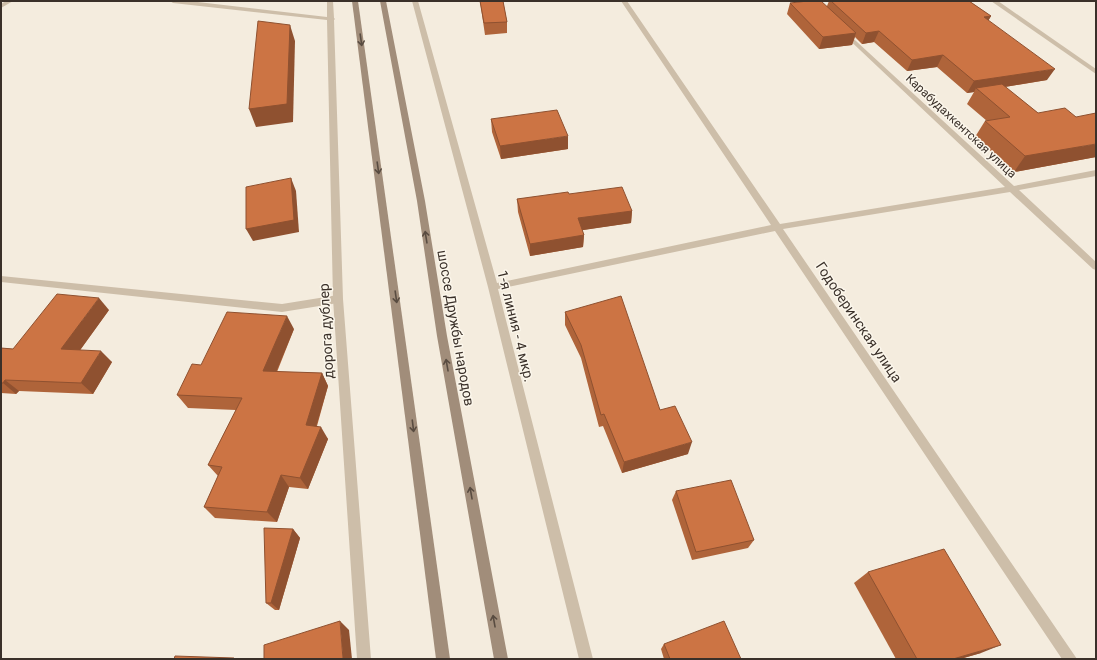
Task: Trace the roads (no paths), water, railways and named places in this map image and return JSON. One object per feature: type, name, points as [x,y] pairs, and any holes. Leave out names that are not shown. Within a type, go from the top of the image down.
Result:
[{"type":"main road","points":[[355,1],[443,659]]},
{"type":"main road","name":"шоссе Дружбы народов","points":[[383,1],[421,201],[442,336],[501,659]]},
{"type":"street","points":[[1,6],[10,1]]},
{"type":"street","points":[[173,1],[332,19]]},
{"type":"street","name":"дорога дублер","points":[[330,1],[332,19],[338,299],[364,659]]},
{"type":"street","name":"1-я линия - 4 мкр.","points":[[415,1],[493,287],[586,659]]},
{"type":"street","name":"Годоберинская улица","points":[[624,1],[1070,659]]},
{"type":"street","points":[[994,1],[1096,72]]},
{"type":"street","name":"Карабудахкентская улица","points":[[839,28],[1096,267]]},
{"type":"street","points":[[493,287],[778,227],[1011,189],[1096,173]]},
{"type":"street","points":[[1,279],[282,308],[338,299]]}]
